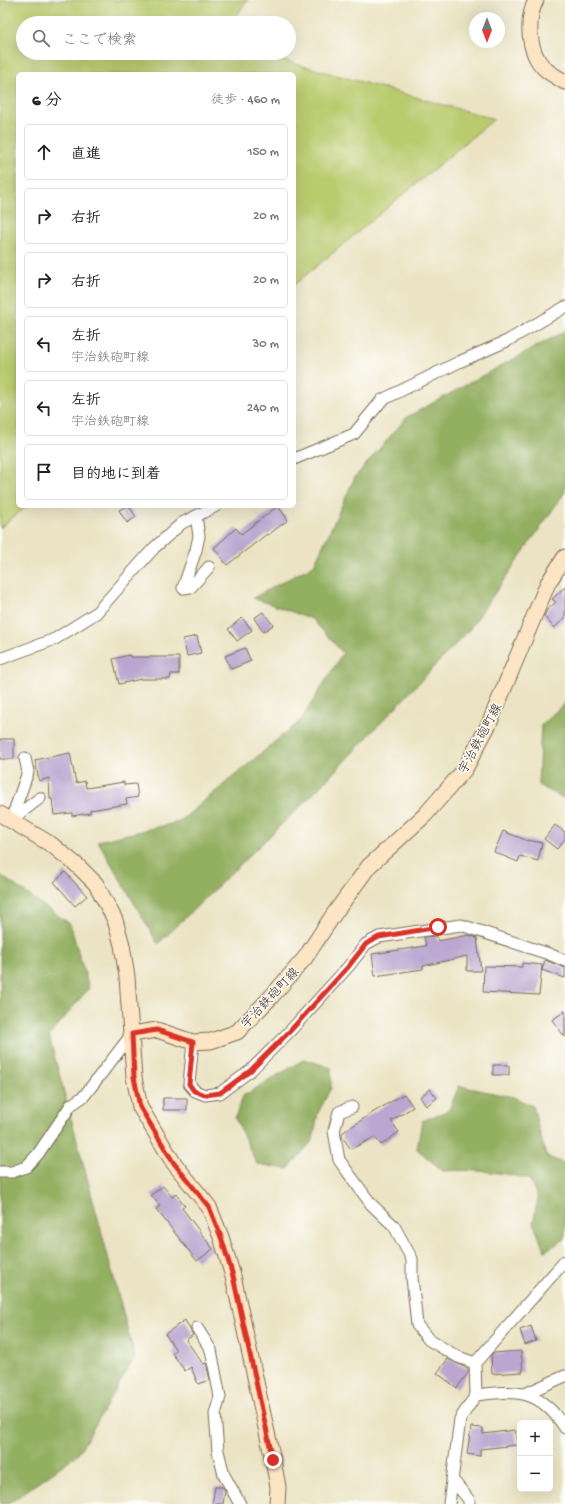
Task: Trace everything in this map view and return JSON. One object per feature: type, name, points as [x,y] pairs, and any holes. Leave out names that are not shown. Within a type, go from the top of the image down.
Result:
[{"type":"main road","points":[[536,0],[530,23],[531,42],[536,55],[544,68],[565,82]]},
{"type":"main road","name":"宇治鉄砲町線","points":[[132,1034],[157,1030],[193,1042],[211,1041],[237,1032],[306,958],[334,914],[369,866],[425,815],[464,769],[489,724],[548,583],[565,557]]},
{"type":"main road","points":[[5,817],[52,845],[79,867],[96,884],[107,902],[115,920],[122,945],[132,1034],[134,1077],[140,1107],[173,1162],[209,1207],[221,1237],[233,1276],[273,1460],[278,1487],[277,1504]]},
{"type":"street","points":[[296,458],[354,434],[382,400],[459,362],[507,341],[565,307]]},
{"type":"street","points":[[0,659],[55,639],[96,613],[154,548],[182,523],[212,508]]},
{"type":"street","points":[[196,516],[198,536],[196,550],[183,588],[191,587],[209,567]]},
{"type":"street","points":[[5,817],[28,772],[25,758]]},
{"type":"street","points":[[5,817],[40,798]]},
{"type":"street","points":[[193,1042],[189,1084],[194,1091],[205,1095],[220,1093],[263,1060],[327,991],[366,944],[379,937],[461,925],[549,954],[565,961]]},
{"type":"street","points":[[0,1172],[12,1172],[26,1167],[38,1154],[71,1105],[84,1096],[132,1034]]},
{"type":"street","points":[[352,1107],[339,1112],[334,1131],[339,1160],[371,1204],[394,1226],[412,1259],[412,1277],[418,1326],[428,1340],[458,1357],[475,1362]]},
{"type":"street","points":[[449,1504],[460,1419],[476,1395],[475,1362],[565,1261]]},
{"type":"street","points":[[197,1328],[211,1350],[220,1397],[215,1414],[218,1451],[224,1475],[240,1504]]},
{"type":"street","points":[[476,1395],[503,1392],[527,1393],[565,1376]]},
{"type":"street","points":[[527,1393],[542,1403],[558,1417],[565,1428]]},
{"type":"street","points":[[452,1479],[469,1500],[469,1504]]},
{"type":"green space","points":[[0,0],[248,0],[235,16],[16,16],[16,60],[282,60],[494,119],[296,283],[296,72],[16,72],[16,508],[25,508],[0,528]]},
{"type":"green space","points":[[565,331],[565,492],[469,630],[315,792],[158,944],[98,841],[179,822],[301,720],[343,653],[312,619],[253,598],[314,565],[355,477],[407,417]]},
{"type":"green space","points":[[565,703],[565,799],[538,785],[541,725]]},
{"type":"green space","points":[[0,875],[70,924],[89,988],[49,1036],[135,1357],[78,1454],[8,1504],[0,1504]]},
{"type":"green space","points":[[305,1059],[331,1068],[331,1088],[318,1113],[313,1140],[288,1169],[257,1164],[235,1118],[243,1096]]},
{"type":"green space","points":[[459,1086],[513,1097],[533,1106],[546,1156],[565,1164],[565,1239],[545,1251],[533,1223],[538,1198],[529,1179],[465,1170],[443,1171],[417,1149],[422,1121],[449,1110]]},
{"type":"building","points":[[123,508],[130,508],[136,517],[127,523],[119,510]]},
{"type":"building","points":[[275,508],[279,508],[288,520],[268,535],[267,534],[227,565],[214,548],[236,528],[241,534]]},
{"type":"building","points":[[565,587],[565,618],[554,628],[544,616],[547,610],[556,602],[552,599]]},
{"type":"building","points":[[263,612],[273,625],[263,632],[254,618]]},
{"type":"building","points":[[242,618],[252,630],[237,641],[228,629]]},
{"type":"building","points":[[197,636],[201,653],[187,656],[183,639]]},
{"type":"building","points":[[245,648],[251,661],[231,669],[225,656]]},
{"type":"building","points":[[129,655],[130,657],[179,657],[179,674],[171,674],[170,679],[141,679],[119,684],[113,659]]},
{"type":"building","points":[[0,739],[14,739],[14,759],[0,759]]},
{"type":"building","points":[[70,753],[76,783],[85,781],[86,788],[124,782],[124,785],[136,784],[138,797],[126,799],[127,804],[90,810],[90,813],[72,816],[72,813],[54,815],[52,799],[50,799],[49,778],[39,781],[35,760]]},
{"type":"building","points":[[555,825],[565,832],[565,839],[557,849],[544,839]]},
{"type":"building","points":[[503,831],[528,841],[542,843],[538,861],[520,856],[518,862],[494,852]]},
{"type":"building","points":[[65,872],[87,896],[75,906],[54,882]]},
{"type":"building","points":[[469,935],[477,938],[481,971],[467,971],[467,956],[423,966],[423,969],[375,976],[372,954],[426,946],[424,937],[437,936],[438,941]]},
{"type":"building","points":[[545,960],[565,968],[565,978],[542,970]]},
{"type":"building","points":[[522,963],[542,965],[539,995],[483,992],[484,966],[522,967]]},
{"type":"building","points":[[565,1011],[565,1037],[552,1020]]},
{"type":"building","points":[[493,1065],[509,1065],[509,1075],[493,1075]]},
{"type":"building","points":[[430,1089],[437,1098],[426,1106],[420,1097]]},
{"type":"building","points":[[404,1094],[413,1107],[391,1121],[399,1132],[381,1145],[375,1137],[351,1149],[342,1137],[342,1133]]},
{"type":"building","points":[[163,1098],[187,1098],[187,1110],[163,1110]]},
{"type":"building","points":[[163,1186],[172,1197],[176,1194],[185,1206],[182,1208],[213,1249],[197,1261],[156,1209],[160,1206],[151,1195]]},
{"type":"building","points":[[185,1320],[193,1335],[186,1340],[203,1364],[206,1363],[210,1380],[198,1384],[191,1367],[185,1371],[172,1353],[176,1350],[165,1334]]},
{"type":"building","points":[[531,1326],[536,1341],[525,1345],[520,1330]]},
{"type":"building","points":[[521,1351],[523,1372],[492,1374],[491,1355],[493,1353]]},
{"type":"building","points":[[448,1359],[468,1369],[468,1373],[457,1388],[437,1373]]},
{"type":"building","points":[[471,1427],[483,1428],[483,1434],[515,1430],[517,1445],[480,1449],[480,1456],[467,1454]]},
{"type":"building","points":[[215,1487],[223,1487],[225,1491],[223,1504],[212,1504]]},
{"type":"route","points":[[273,1460],[233,1276],[221,1237],[209,1207],[173,1162],[157,1138],[140,1107],[134,1077],[132,1034],[157,1030],[193,1042],[189,1084],[194,1091],[205,1095],[220,1093],[263,1060],[327,991],[366,944],[379,937],[438,927]]}]
